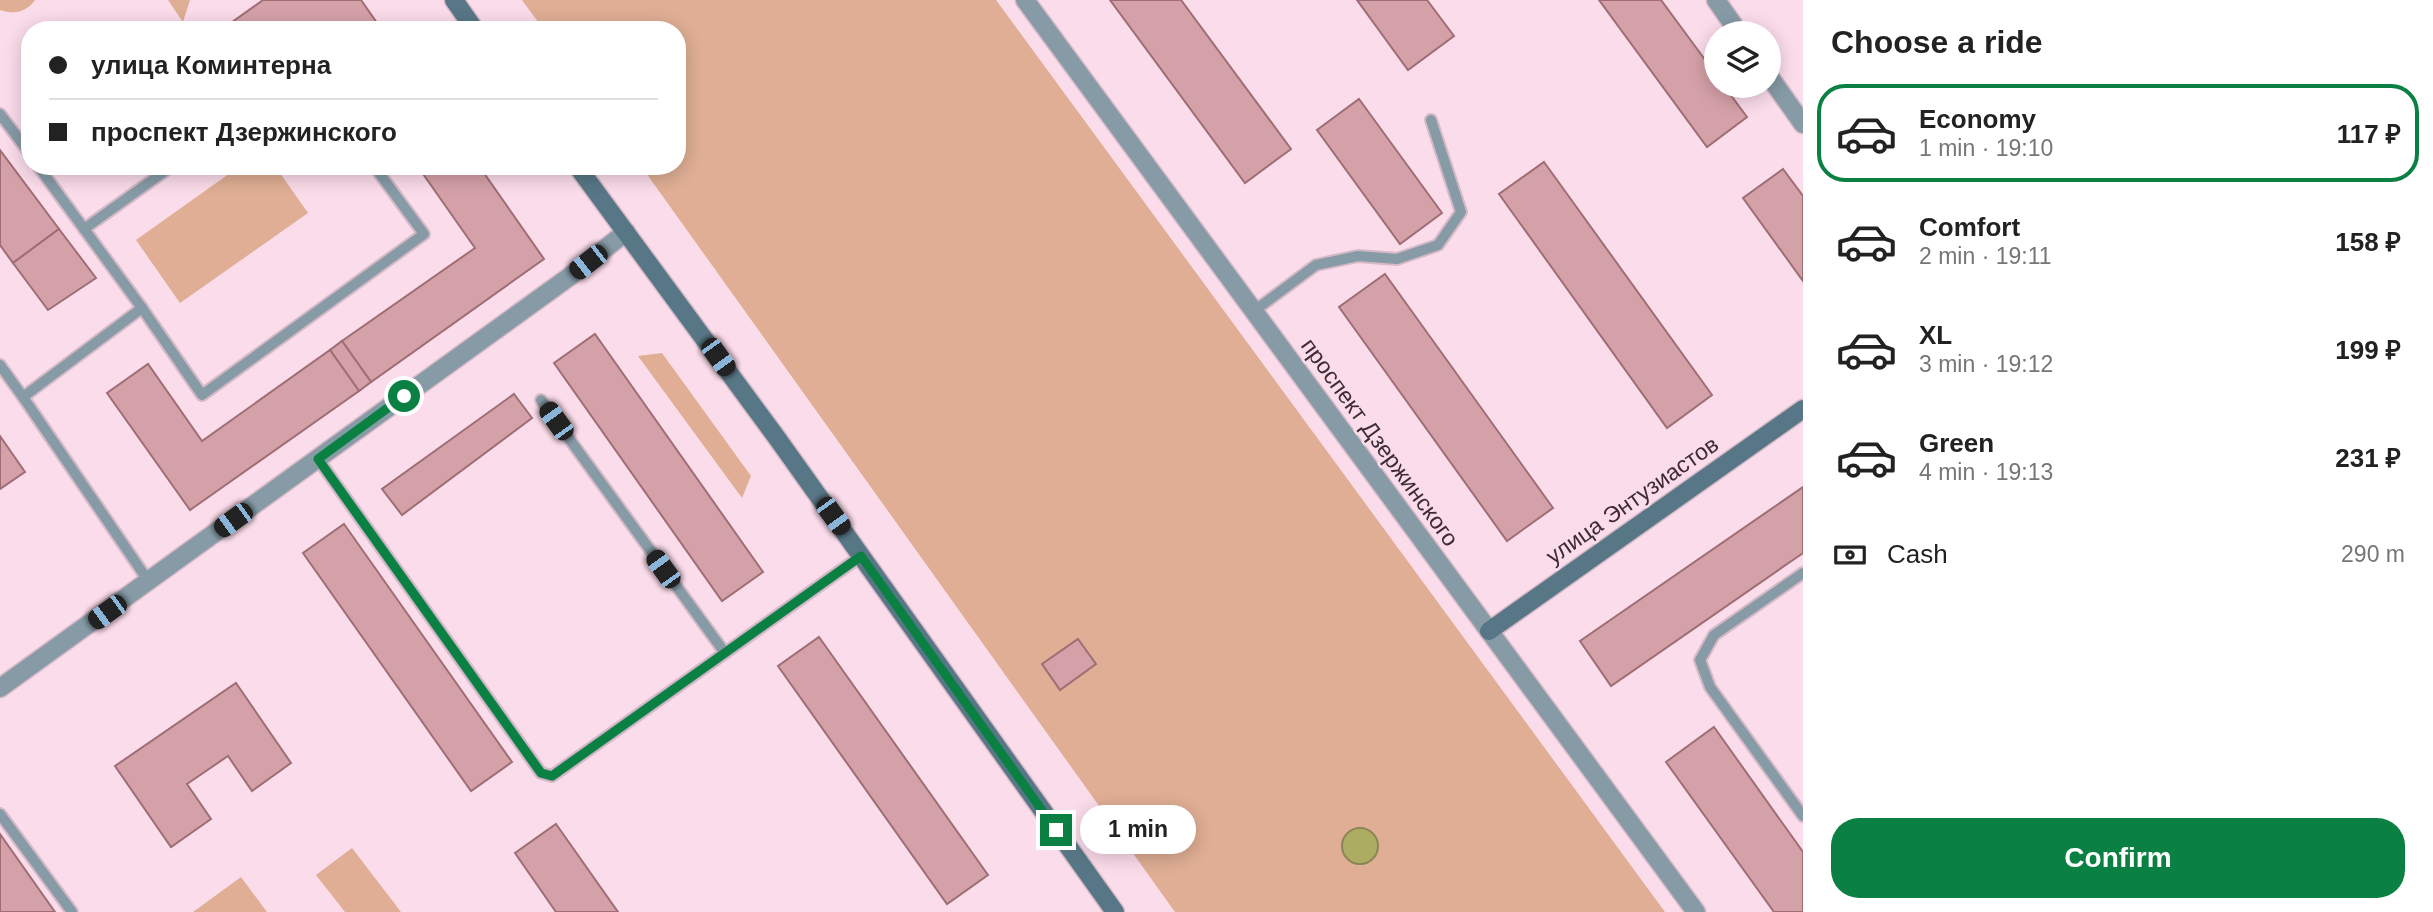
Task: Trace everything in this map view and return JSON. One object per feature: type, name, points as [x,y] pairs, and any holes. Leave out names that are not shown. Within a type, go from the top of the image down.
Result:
[{"type":"street","points":[[454,0],[469,21]]},
{"type":"street","name":"проспект Дзержинского","points":[[1025,0],[1696,912]]},
{"type":"street","points":[[1716,0],[1731,21]]},
{"type":"street","points":[[1781,93],[1803,124]]},
{"type":"street","points":[[584,175],[861,556],[1107,909]]},
{"type":"street","points":[[0,688],[569,277],[626,232]]},
{"type":"street","name":"улица Энтузиастов","points":[[1489,631],[1803,409]]},
{"type":"lane","points":[[0,114],[21,143]]},
{"type":"lane","points":[[1254,311],[1316,265],[1358,256],[1397,259],[1438,246],[1461,212],[1431,120]]},
{"type":"lane","points":[[45,175],[202,395],[424,234],[381,175]]},
{"type":"lane","points":[[84,229],[159,175]]},
{"type":"lane","points":[[23,397],[142,308]]},
{"type":"lane","points":[[0,365],[149,582]]},
{"type":"lane","points":[[541,400],[725,653]]},
{"type":"lane","points":[[318,459],[541,773],[552,776],[861,556]]},
{"type":"lane","points":[[1803,572],[1714,635],[1700,660],[1710,687],[1803,816]]},
{"type":"lane","points":[[0,814],[72,912]]},
{"type":"shaded area","points":[[0,0],[35,0],[24,10],[11,12],[0,10]]},
{"type":"shaded area","points":[[168,0],[190,0],[182,21]]},
{"type":"shaded area","points":[[522,0],[996,0],[1665,912],[1175,912],[647,175],[686,175],[686,21],[537,21]]},
{"type":"shaded area","points":[[227,175],[281,175],[308,213],[180,303],[136,240]]},
{"type":"shaded area","points":[[662,353],[751,476],[742,498],[638,356]]},
{"type":"shaded area","points":[[1360,828],[1373,833],[1378,846],[1373,859],[1360,864],[1347,859],[1342,846],[1347,833]]},
{"type":"shaded area","points":[[352,848],[401,912],[345,912],[316,875]]},
{"type":"shaded area","points":[[241,877],[267,912],[193,912]]},
{"type":"building","points":[[263,0],[361,0],[376,21],[234,21]]},
{"type":"building","points":[[1110,0],[1181,0],[1291,149],[1245,183]]},
{"type":"building","points":[[1357,0],[1427,0],[1454,36],[1408,70]]},
{"type":"building","points":[[1599,0],[1661,0],[1704,58],[1704,98],[1733,98],[1747,117],[1707,147]]},
{"type":"building","points":[[1359,99],[1442,213],[1400,244],[1317,130]]},
{"type":"building","points":[[0,150],[59,229],[13,263],[0,245]]},
{"type":"building","points":[[1544,162],[1712,395],[1667,428],[1499,194]]},
{"type":"building","points":[[1783,169],[1803,196],[1803,281],[1743,198]]},
{"type":"building","points":[[424,175],[485,175],[544,259],[371,382],[342,341],[475,248]]},
{"type":"building","points":[[59,229],[96,278],[48,310],[13,263]]},
{"type":"building","points":[[1385,274],[1553,508],[1507,541],[1339,307]]},
{"type":"building","points":[[595,334],[763,572],[722,601],[554,363]]},
{"type":"building","points":[[342,341],[371,382],[359,391],[330,350]]},
{"type":"building","points":[[330,350],[359,391],[190,510],[107,393],[148,364],[202,441]]},
{"type":"building","points":[[514,394],[532,418],[402,515],[382,489]]},
{"type":"building","points":[[0,436],[25,472],[0,489]]},
{"type":"building","points":[[1803,487],[1803,553],[1611,686],[1580,641]]},
{"type":"building","points":[[344,524],[512,762],[471,791],[303,553]]},
{"type":"building","points":[[819,637],[988,875],[947,904],[778,666]]},
{"type":"building","points":[[1078,639],[1096,664],[1060,690],[1042,664]]},
{"type":"building","points":[[236,683],[291,763],[252,791],[228,756],[187,784],[211,819],[171,847],[115,766]]},
{"type":"building","points":[[1714,727],[1803,852],[1803,912],[1774,912],[1666,762]]},
{"type":"building","points":[[556,824],[618,912],[556,912],[515,853]]},
{"type":"building","points":[[0,834],[55,912],[0,912]]},
{"type":"route","points":[[404,396],[318,459],[541,773],[552,776],[861,556],[1056,830]]}]
